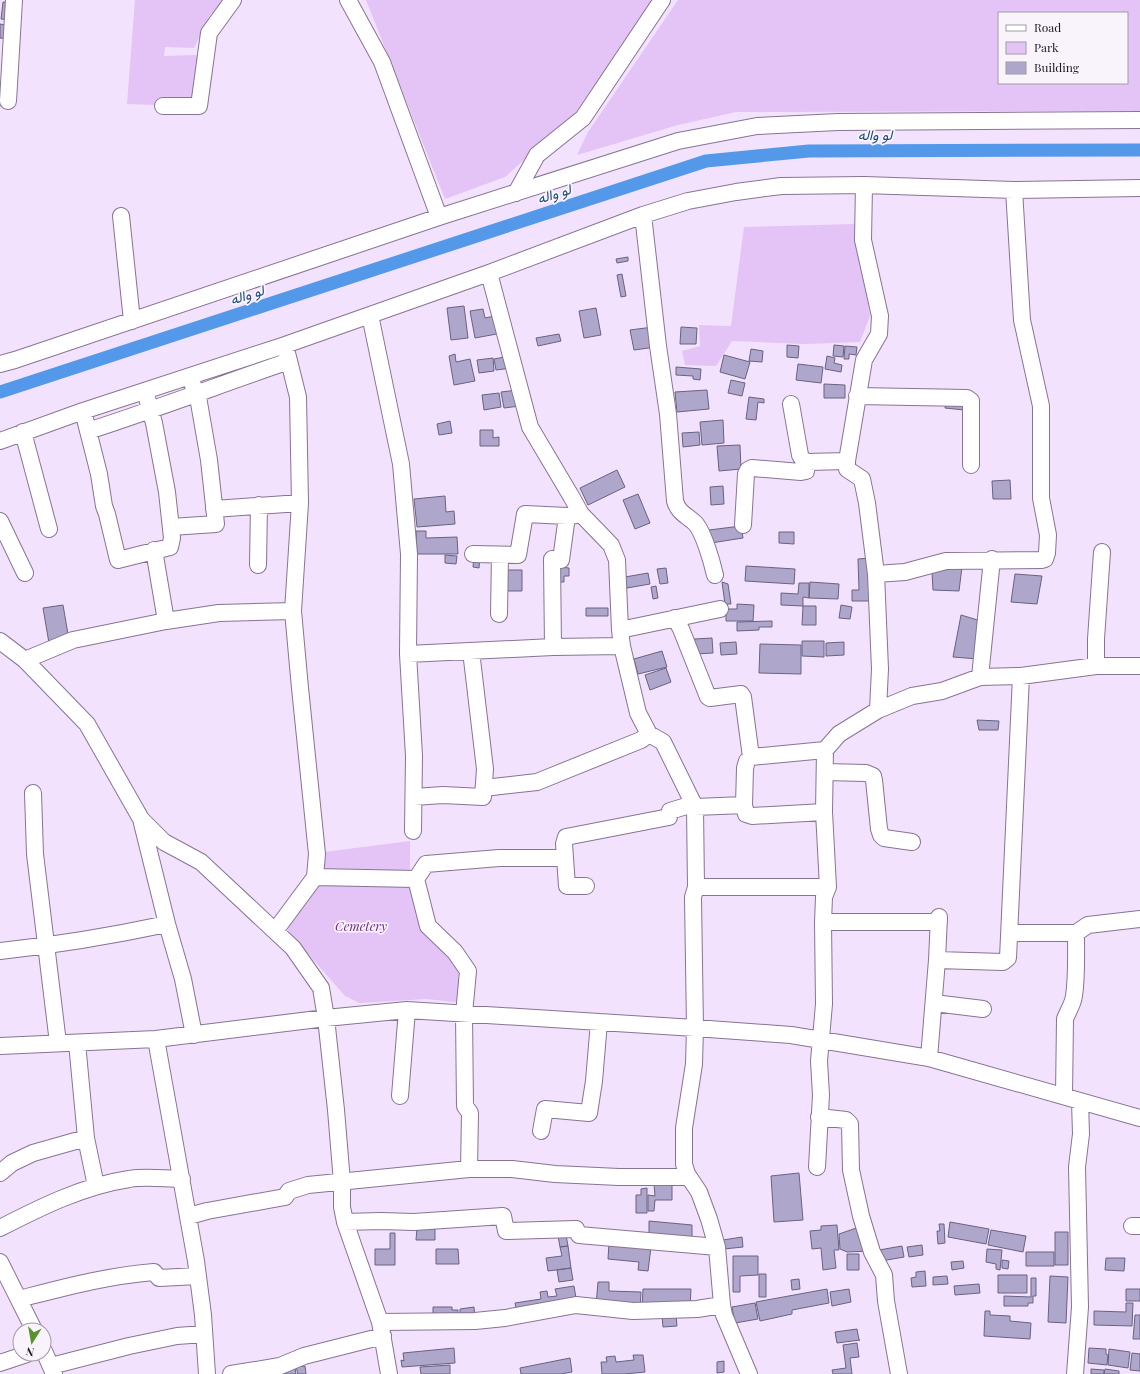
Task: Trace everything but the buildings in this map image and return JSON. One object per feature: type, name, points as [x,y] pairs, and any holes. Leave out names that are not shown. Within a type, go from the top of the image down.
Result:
[{"type":"street","points":[[8,102],[14,0]]},
{"type":"street","points":[[163,106],[199,106],[209,33],[233,0]]},
{"type":"street","points":[[348,0],[382,62],[438,217]]},
{"type":"street","points":[[516,192],[537,155],[583,118],[662,0]]},
{"type":"street","points":[[0,364],[438,217],[678,141],[757,126],[838,122],[1140,120]]},
{"type":"street","points":[[864,184],[863,240],[880,316],[879,334],[864,360],[857,396],[847,469],[862,479],[868,503],[876,574],[880,669],[878,710]]},
{"type":"street","points":[[0,441],[83,411],[286,345],[489,273],[643,215],[688,201],[736,192],[781,186],[864,184],[1014,190],[1140,188]]},
{"type":"street","points":[[876,574],[905,572],[946,561],[1045,559],[1047,553],[1048,535],[1041,498],[1041,406],[1022,320],[1014,190]]},
{"type":"street","points":[[643,215],[658,346],[668,414],[675,501],[677,509],[696,524],[701,533],[712,562],[715,575]]},
{"type":"street","points":[[121,216],[132,320]]},
{"type":"street","points":[[489,273],[530,427],[572,496],[574,515],[562,560],[552,559],[553,647]]},
{"type":"street","points":[[370,315],[401,464],[409,554],[408,654],[414,756],[413,831]]},
{"type":"street","points":[[275,931],[315,877],[317,854],[293,611],[300,503],[298,397],[286,345]]},
{"type":"street","points":[[88,431],[150,411],[196,393],[289,361]]},
{"type":"street","points":[[171,527],[216,524],[209,460],[198,397],[189,376]]},
{"type":"street","points":[[83,411],[99,474],[104,506],[108,514],[118,560],[170,546],[172,538],[167,492],[154,423],[146,391]]},
{"type":"street","points":[[857,396],[967,398],[971,401],[971,465]]},
{"type":"street","points":[[791,404],[800,455],[803,460],[807,462],[847,461]]},
{"type":"street","points":[[23,432],[49,529]]},
{"type":"street","points":[[743,525],[746,474],[748,470],[752,468],[801,472],[806,471],[807,462]]},
{"type":"street","points":[[214,509],[300,503]]},
{"type":"street","points":[[258,565],[259,505]]},
{"type":"street","points":[[473,554],[518,555],[525,514],[574,515],[611,545],[617,560],[621,638],[638,713],[649,734],[663,742],[694,805],[696,887],[693,897],[695,1028],[694,1064],[684,1128],[684,1164],[688,1177],[699,1192],[709,1219],[717,1248],[724,1315],[749,1374]]},
{"type":"street","points":[[0,521],[25,573]]},
{"type":"street","points":[[154,550],[166,621]]},
{"type":"street","points":[[1096,666],[1096,639],[1102,552]]},
{"type":"street","points":[[499,614],[500,555]]},
{"type":"street","points":[[980,677],[992,559]]},
{"type":"street","points":[[408,654],[553,647],[621,638],[675,618],[720,608]]},
{"type":"street","points":[[25,660],[73,640],[166,621],[219,613],[293,611]]},
{"type":"street","points":[[675,618],[681,629],[708,697],[741,694],[743,697],[751,757]]},
{"type":"street","points":[[0,641],[25,660],[87,724],[141,819],[164,842],[201,862],[275,931],[293,948],[321,988],[326,1018],[342,1182],[342,1207],[345,1222],[381,1329],[389,1374]]},
{"type":"street","points":[[414,797],[443,795],[483,797],[485,769],[471,651]]},
{"type":"street","points":[[817,1167],[821,1095],[819,1061],[824,1004],[823,922],[824,897],[828,887],[824,812],[825,750],[839,734],[878,710],[912,696],[942,692],[980,677],[1021,676],[1096,666],[1140,666]]},
{"type":"street","points":[[937,960],[1003,962],[1008,958],[1021,676]]},
{"type":"street","points":[[484,788],[537,782],[641,740],[649,734]]},
{"type":"street","points":[[824,812],[752,816],[746,814],[744,804],[745,768],[747,761],[751,757],[825,750]]},
{"type":"street","points":[[825,772],[866,773],[873,776],[881,835],[884,838],[912,842]]},
{"type":"street","points":[[33,793],[35,854],[58,1043]]},
{"type":"street","points":[[586,886],[567,886],[564,840],[566,837],[669,817],[670,811],[694,805],[744,804]]},
{"type":"street","points":[[141,819],[167,924],[183,979],[194,1035]]},
{"type":"street","points":[[468,1169],[470,1113],[465,1106],[464,1014],[468,971],[455,952],[428,926],[416,879],[426,864],[499,858],[565,858]]},
{"type":"street","points":[[315,877],[416,879]]},
{"type":"street","points":[[696,887],[828,887]]},
{"type":"street","points":[[1009,933],[1076,933],[1088,925],[1140,919]]},
{"type":"street","points":[[823,922],[939,920],[929,1058]]},
{"type":"street","points":[[0,951],[45,946],[119,934],[167,924]]},
{"type":"street","points":[[1064,1096],[1065,1019],[1074,996],[1076,933]]},
{"type":"street","points":[[934,1003],[983,1008]]},
{"type":"street","points":[[400,1096],[407,1010]]},
{"type":"street","points":[[0,1046],[156,1039],[326,1018],[407,1010],[695,1028],[791,1035],[929,1058],[1140,1118]]},
{"type":"street","points":[[541,1131],[545,1108],[589,1113],[594,1081],[599,1022]]},
{"type":"street","points":[[156,1039],[189,1216],[198,1276],[207,1374]]},
{"type":"street","points":[[76,1043],[86,1138],[96,1186]]},
{"type":"street","points":[[1076,1374],[1080,1307],[1077,1167],[1081,1134],[1080,1101]]},
{"type":"street","points":[[819,1117],[846,1120],[850,1124],[851,1170],[861,1216],[872,1252],[884,1275],[886,1301],[899,1374]]},
{"type":"street","points":[[1,1171],[12,1162],[33,1153],[86,1138]]},
{"type":"street","points":[[189,1216],[207,1211],[285,1197],[289,1191],[308,1186],[468,1169],[512,1168],[556,1174],[619,1177],[688,1177]]},
{"type":"street","points":[[0,1228],[49,1204],[96,1186],[131,1179],[182,1179]]},
{"type":"street","points":[[345,1222],[414,1222],[503,1216],[506,1231],[576,1229],[580,1235],[717,1248]]},
{"type":"street","points":[[0,1262],[30,1322]]},
{"type":"street","points":[[19,1299],[81,1282],[125,1275],[154,1272],[158,1278],[198,1276]]},
{"type":"street","points":[[231,1374],[280,1366],[381,1329],[504,1318],[576,1305],[634,1311],[697,1309],[722,1305]]},
{"type":"street","points":[[50,1364],[177,1336],[204,1334]]},
{"type":"street","points":[[0,1364],[12,1360]]},
{"type":"green space","points":[[135,0],[226,0],[210,15],[194,48],[165,47],[164,56],[197,55],[197,76],[193,99],[157,99],[156,105],[127,104]]},
{"type":"green space","points":[[366,0],[657,0],[643,16],[573,116],[505,177],[445,199]]},
{"type":"green space","points":[[678,0],[1140,0],[1140,111],[736,112],[678,125],[577,155],[588,132]]},
{"type":"green space","points":[[855,224],[870,316],[860,342],[805,344],[732,341],[716,366],[685,365],[682,351],[700,346],[699,325],[731,326],[744,227]]},
{"type":"green space","name":"Cemetery","points":[[410,841],[410,882],[421,930],[465,972],[461,1003],[427,999],[360,1003],[345,996],[288,931],[292,897],[319,886],[324,852]]},
{"type":"waterway","name":"لو واله","points":[[0,392],[706,161],[809,151],[1140,150]]}]
